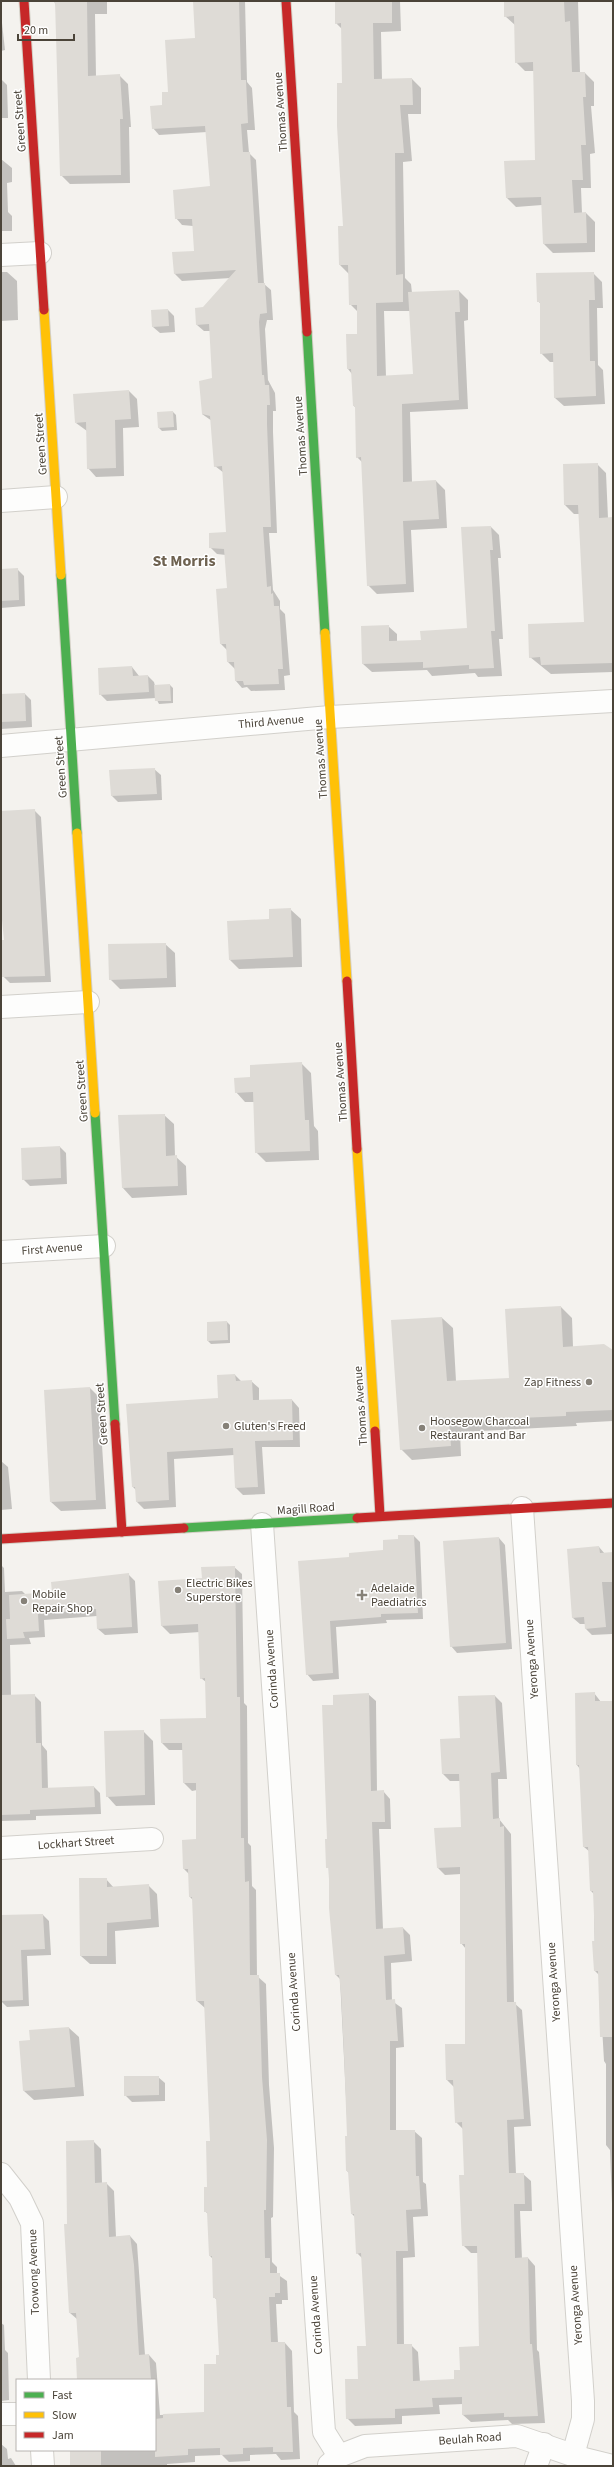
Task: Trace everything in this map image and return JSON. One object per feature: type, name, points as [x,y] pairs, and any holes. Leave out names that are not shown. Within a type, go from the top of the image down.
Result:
[{"type":"street","name":"Green Street","points":[[24,1],[122,1532]]},
{"type":"street","name":"Thomas Avenue","points":[[286,1],[380,1516]]},
{"type":"street","points":[[1,255],[40,253]]},
{"type":"street","points":[[1,501],[56,497]]},
{"type":"street","name":"Third Avenue","points":[[1,746],[330,717],[613,701]]},
{"type":"street","points":[[1,1007],[88,1002]]},
{"type":"street","name":"First Avenue","points":[[1,1252],[104,1246]]},
{"type":"street","name":"Magill Road","points":[[1,1539],[613,1503]]},
{"type":"street","name":"Yeronga Avenue","points":[[522,1508],[584,2419],[573,2455]]},
{"type":"street","name":"Corinda Avenue","points":[[262,1524],[324,2432],[333,2461]]},
{"type":"street","name":"Lockhart Street","points":[[1,1848],[152,1839]]},
{"type":"street","name":"Toowong Avenue","points":[[1,2174],[20,2198],[32,2223],[39,2379]]},
{"type":"street","points":[[1,2414],[16,2414]]},
{"type":"street","name":"Beulah Road","points":[[333,2461],[365,2446],[517,2436],[605,2466],[613,2466]]},
{"type":"street","points":[[536,2466],[544,2444]]},
{"type":"street","points":[[42,2451],[43,2466]]},
{"type":"building","points":[[55,1],[87,1],[88,76],[120,74],[123,119],[120,119],[121,175],[60,176]]},
{"type":"building","points":[[193,1],[239,1],[241,80],[246,80],[248,123],[241,124],[243,152],[250,152],[258,283],[265,283],[267,313],[260,314],[259,322],[262,375],[264,375],[265,385],[269,385],[270,405],[267,405],[267,424],[271,527],[263,527],[267,587],[271,586],[274,606],[279,606],[283,669],[278,669],[279,684],[244,685],[243,681],[235,681],[234,662],[227,662],[226,644],[220,644],[216,589],[227,588],[224,549],[209,548],[209,533],[226,532],[222,466],[214,467],[210,416],[202,414],[199,381],[212,378],[209,324],[196,325],[195,308],[203,307],[236,270],[174,274],[172,252],[194,251],[192,219],[175,219],[173,190],[210,186],[205,126],[152,129],[150,106],[162,105],[162,92],[168,92],[165,40],[195,38]]},
{"type":"building","points":[[335,1],[392,1],[392,23],[373,23],[374,79],[412,78],[413,105],[400,105],[404,153],[395,153],[396,275],[403,274],[403,302],[376,303],[377,376],[413,374],[408,292],[459,290],[460,312],[455,312],[459,400],[402,404],[403,482],[436,480],[439,519],[403,521],[406,584],[367,586],[361,457],[356,458],[355,406],[353,406],[351,369],[347,369],[346,334],[357,334],[357,305],[349,305],[348,265],[339,265],[338,226],[343,226],[337,126],[337,83],[342,83],[341,23],[335,24]]},
{"type":"building","points":[[504,1],[564,1],[565,22],[570,21],[572,72],[585,72],[586,97],[583,97],[586,145],[581,145],[583,180],[572,180],[574,213],[586,212],[587,243],[543,244],[541,197],[506,198],[504,161],[535,160],[533,62],[515,63],[514,16],[504,17]]},
{"type":"building","points":[[594,272],[595,300],[589,300],[590,361],[595,361],[596,396],[554,398],[553,353],[540,354],[540,302],[537,302],[536,273]]},
{"type":"building","points":[[168,309],[169,326],[152,327],[151,310]]},
{"type":"building","points":[[129,390],[131,419],[115,420],[116,468],[87,469],[86,422],[75,423],[73,394]]},
{"type":"building","points":[[173,411],[174,427],[158,428],[157,412]]},
{"type":"building","points":[[598,463],[599,518],[613,517],[613,663],[541,665],[540,657],[529,658],[528,624],[584,622],[578,505],[564,505],[563,464]]},
{"type":"building","points":[[491,526],[493,550],[490,550],[495,631],[491,631],[494,668],[469,669],[469,665],[423,668],[423,662],[362,664],[361,626],[389,625],[389,641],[421,640],[420,631],[467,628],[461,527]]},
{"type":"building","points":[[18,568],[19,600],[1,601],[1,569]]},
{"type":"building","points":[[132,666],[133,676],[148,675],[149,692],[99,695],[98,668]]},
{"type":"building","points":[[170,684],[171,701],[155,701],[154,685]]},
{"type":"building","points":[[25,693],[26,721],[1,722],[1,694]]},
{"type":"building","points":[[155,768],[157,794],[111,796],[109,770]]},
{"type":"building","points":[[35,809],[45,976],[2,977],[2,940],[4,940],[1,910],[1,811]]},
{"type":"building","points":[[291,908],[293,957],[229,960],[227,921],[269,919],[269,909]]},
{"type":"building","points":[[166,943],[167,978],[109,980],[108,944]]},
{"type":"building","points":[[302,1062],[305,1120],[309,1120],[310,1151],[255,1153],[253,1092],[235,1093],[234,1078],[250,1077],[250,1065]]},
{"type":"building","points":[[165,1114],[166,1156],[177,1155],[178,1186],[122,1188],[118,1115]]},
{"type":"building","points":[[60,1146],[61,1178],[22,1180],[21,1148]]},
{"type":"building","points":[[561,1306],[563,1347],[604,1344],[613,1350],[613,1410],[566,1412],[566,1416],[449,1421],[451,1446],[400,1450],[391,1320],[442,1317],[447,1381],[509,1378],[505,1309]]},
{"type":"building","points":[[227,1321],[228,1340],[207,1341],[207,1322]]},
{"type":"building","points":[[235,1374],[236,1381],[252,1380],[253,1400],[292,1399],[293,1440],[255,1441],[258,1487],[235,1488],[233,1448],[167,1452],[169,1500],[136,1502],[135,1487],[132,1487],[126,1404],[218,1398],[217,1375]]},
{"type":"building","points":[[90,1387],[96,1500],[50,1502],[44,1390]]},
{"type":"building","points":[[398,1535],[414,1535],[418,1613],[381,1614],[381,1617],[330,1621],[333,1673],[306,1675],[298,1561],[349,1557],[349,1553],[383,1550],[383,1540],[398,1539]]},
{"type":"building","points":[[499,1537],[506,1643],[450,1647],[443,1541]]},
{"type":"building","points":[[599,1546],[600,1553],[613,1552],[613,1582],[602,1582],[606,1627],[585,1629],[584,1617],[572,1618],[567,1549]]},
{"type":"building","points":[[235,1566],[237,1697],[240,1697],[241,1838],[244,1838],[245,1882],[249,1881],[250,1975],[259,1975],[262,2077],[267,2140],[266,2210],[264,2210],[265,2258],[270,2258],[270,2273],[280,2273],[280,2293],[275,2293],[275,2297],[269,2297],[271,2342],[285,2342],[287,2407],[291,2407],[293,2452],[273,2452],[273,2447],[243,2448],[243,2454],[220,2455],[220,2448],[188,2449],[188,2455],[155,2457],[156,2419],[163,2418],[163,2414],[204,2412],[204,2364],[216,2364],[216,2355],[219,2355],[216,2298],[213,2298],[212,2256],[209,2256],[207,2212],[204,2212],[204,2187],[207,2187],[206,2141],[210,2141],[204,2001],[196,2001],[192,1897],[189,1897],[188,1869],[183,1869],[182,1840],[196,1839],[196,1783],[183,1783],[182,1743],[161,1743],[160,1719],[206,1718],[205,1678],[200,1679],[198,1624],[161,1626],[158,1581],[202,1578],[201,1567]]},
{"type":"building","points":[[129,1573],[132,1627],[97,1629],[96,1609],[38,1614],[39,1631],[23,1632],[25,1638],[7,1639],[6,1619],[10,1619],[9,1595],[52,1592],[51,1582]]},
{"type":"building","points":[[595,1692],[595,1701],[613,1701],[613,2037],[600,2037],[598,1971],[594,1971],[592,1941],[595,1941],[593,1891],[590,1891],[588,1847],[583,1847],[579,1765],[576,1765],[575,1693]]},
{"type":"building","points":[[369,1693],[371,1791],[384,1790],[385,1822],[372,1822],[376,1929],[403,1927],[405,1954],[384,1956],[386,2000],[395,1999],[398,2041],[390,2041],[390,2130],[415,2130],[416,2176],[419,2176],[421,2209],[406,2210],[408,2251],[396,2251],[397,2344],[412,2344],[413,2381],[454,2379],[454,2370],[460,2370],[459,2347],[479,2346],[477,2246],[462,2246],[459,2175],[464,2175],[462,2122],[455,2123],[453,2080],[446,2080],[445,2044],[465,2044],[465,1944],[460,1944],[460,1867],[437,1868],[434,1828],[461,1827],[459,1774],[442,1774],[440,1739],[460,1738],[458,1696],[495,1695],[500,1772],[491,1773],[493,1819],[500,1818],[500,1827],[504,1826],[507,2002],[516,2002],[524,2119],[507,2120],[509,2173],[524,2173],[525,2204],[514,2204],[515,2258],[528,2257],[530,2344],[532,2344],[538,2416],[504,2417],[504,2413],[462,2415],[462,2397],[432,2398],[433,2407],[395,2409],[395,2418],[346,2419],[345,2379],[358,2379],[357,2346],[366,2346],[361,2253],[356,2254],[354,2214],[351,2214],[348,2171],[346,2171],[345,2136],[347,2136],[341,1993],[339,1975],[335,1975],[329,1908],[329,1868],[326,1868],[325,1839],[327,1839],[322,1705],[333,1705],[333,1695]]},
{"type":"building","points":[[35,1694],[36,1743],[41,1743],[42,1788],[94,1786],[95,1807],[30,1810],[30,1814],[1,1815],[1,1695]]},
{"type":"building","points":[[144,1730],[145,1795],[106,1797],[104,1731]]},
{"type":"building","points":[[79,1878],[107,1878],[107,1887],[149,1884],[151,1919],[107,1923],[107,1956],[80,1956]]},
{"type":"building","points":[[43,1914],[45,1949],[21,1950],[23,2000],[1,2001],[1,1915]]},
{"type":"building","points":[[69,2027],[75,2087],[23,2091],[19,2041],[30,2040],[29,2030]]},
{"type":"building","points":[[124,2076],[159,2076],[159,2095],[124,2096]]},
{"type":"building","points":[[94,2140],[95,2183],[107,2182],[109,2237],[130,2235],[134,2265],[139,2355],[149,2354],[151,2379],[77,2379],[76,2358],[79,2357],[76,2313],[69,2313],[64,2224],[67,2224],[66,2141]]},
{"type":"building","points":[[70,2451],[101,2451],[101,2466],[70,2466]]},
{"type":"traffic: fast","points":[[307,332],[325,633]]},
{"type":"traffic: fast","points":[[61,575],[77,833]]},
{"type":"traffic: fast","points":[[95,1113],[115,1424]]},
{"type":"traffic: fast","points":[[184,1528],[357,1518]]},
{"type":"traffic: slow","points":[[44,310],[61,575]]},
{"type":"traffic: slow","points":[[325,633],[347,981]]},
{"type":"traffic: slow","points":[[77,833],[95,1113]]},
{"type":"traffic: slow","points":[[357,1149],[375,1431]]},
{"type":"traffic: jam","points":[[24,1],[44,310]]},
{"type":"traffic: jam","points":[[286,1],[307,332]]},
{"type":"traffic: jam","points":[[347,981],[357,1149]]},
{"type":"traffic: jam","points":[[115,1424],[122,1532]]},
{"type":"traffic: jam","points":[[375,1431],[380,1516]]},
{"type":"traffic: jam","points":[[357,1518],[613,1503]]},
{"type":"traffic: jam","points":[[1,1539],[184,1528]]},
{"type":"place","name":"Zap Fitness","points":[[589,1382]]},
{"type":"place","name":"Gluten's Freed","points":[[226,1426]]},
{"type":"place","name":"Hoosegow Charcoal Restaurant and Bar","points":[[422,1428]]},
{"type":"place","name":"Electric Bikes Superstore","points":[[178,1590]]},
{"type":"place","name":"Adelaide Paediatrics","points":[[362,1595]]},
{"type":"place","name":"Mobile Repair Shop","points":[[24,1601]]},
{"type":"district","name":"St Morris","points":[[184,561]]}]
